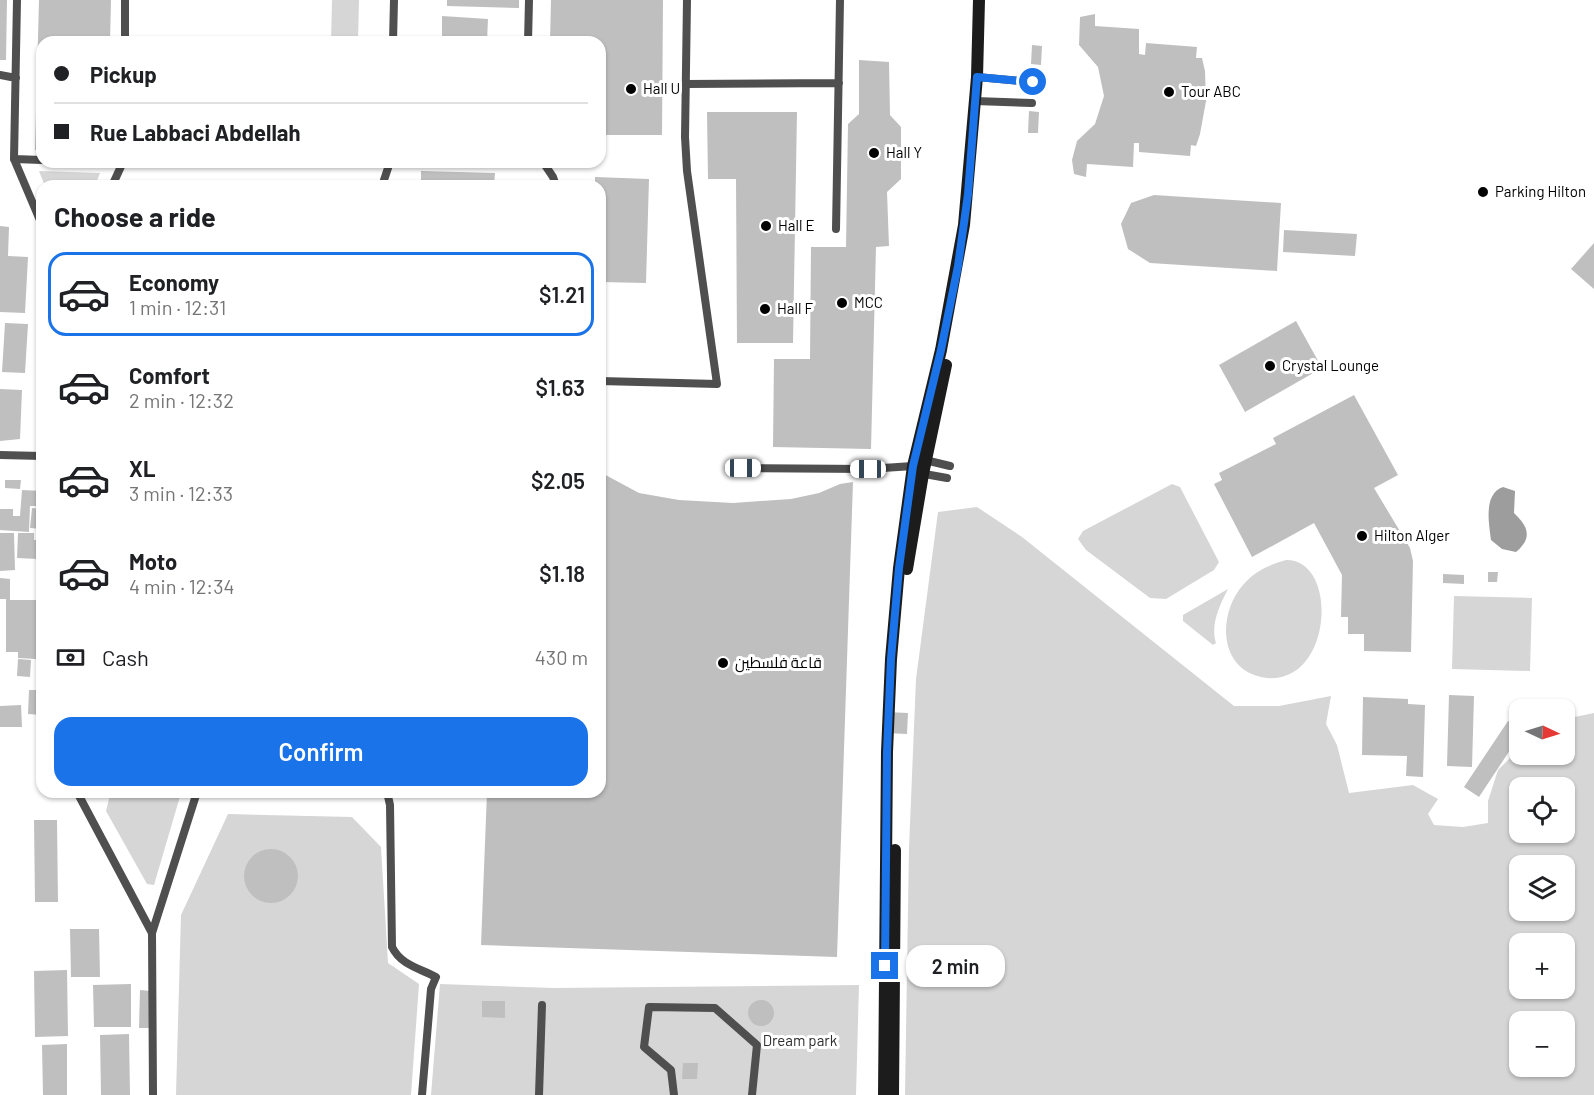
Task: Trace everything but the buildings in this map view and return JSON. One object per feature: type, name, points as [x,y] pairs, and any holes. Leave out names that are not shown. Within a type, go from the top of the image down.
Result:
[{"type":"street","points":[[979,0],[981,78]]},
{"type":"street","points":[[884,1095],[889,694],[899,568],[958,266],[979,101],[987,0]]},
{"type":"street","points":[[894,1095],[894,707],[918,470],[925,460],[965,267],[975,194],[979,101]]},
{"type":"lane","points":[[17,0],[14,159],[36,211]]},
{"type":"lane","points":[[125,0],[125,36]]},
{"type":"lane","points":[[393,36],[394,0]]},
{"type":"lane","points":[[528,36],[529,0]]},
{"type":"lane","points":[[606,381],[717,384],[687,171],[687,0]]},
{"type":"lane","points":[[836,229],[840,0]]},
{"type":"lane","points":[[0,75],[16,78]]},
{"type":"lane","points":[[981,78],[1033,82]]},
{"type":"lane","points":[[686,84],[839,83]]},
{"type":"lane","points":[[979,101],[1032,103]]},
{"type":"lane","points":[[14,159],[36,160]]},
{"type":"lane","points":[[0,455],[36,456]]},
{"type":"lane","points":[[925,460],[950,466]]},
{"type":"lane","points":[[743,468],[918,470],[947,478]]},
{"type":"lane","points":[[80,798],[152,933]]},
{"type":"lane","points":[[153,1095],[152,933],[195,798]]},
{"type":"lane","points":[[388,798],[392,947],[398,957],[407,964],[436,977],[431,989],[422,1095]]},
{"type":"lane","points":[[539,1095],[542,1005]]},
{"type":"lane","points":[[674,1095],[671,1070],[644,1047],[649,1007],[715,1008],[757,1045],[752,1095]]},
{"type":"green space","points":[[332,0],[359,0],[358,36],[331,36]]},
{"type":"green space","points":[[39,171],[100,173],[97,180],[43,180]]},
{"type":"green space","points":[[1172,484],[1180,487],[1219,562],[1214,570],[1166,599],[1150,598],[1086,550],[1078,539],[1083,531]]},
{"type":"green space","points":[[977,507],[1022,537],[1234,706],[1279,706],[1331,696],[1326,724],[1337,745],[1349,793],[1413,785],[1438,799],[1428,814],[1434,825],[1463,827],[1488,823],[1488,801],[1498,770],[1509,759],[1509,765],[1575,765],[1575,717],[1594,713],[1594,1095],[905,1095],[909,848],[916,679],[938,512]]},
{"type":"green space","points":[[1286,560],[1304,565],[1315,580],[1321,601],[1321,624],[1315,646],[1303,665],[1285,676],[1261,677],[1247,672],[1237,663],[1226,638],[1226,624],[1229,610],[1243,585],[1257,572]]},
{"type":"green space","points":[[1228,589],[1217,615],[1214,629],[1216,643],[1213,645],[1183,621],[1183,615]]},
{"type":"green space","points":[[1454,596],[1532,598],[1530,671],[1452,669]]},
{"type":"green space","points":[[109,798],[180,798],[154,885],[147,884],[106,811]]},
{"type":"green space","points":[[228,814],[352,817],[381,847],[388,963],[419,984],[411,1095],[176,1095],[181,915]]},
{"type":"green space","name":"Dream park","points":[[440,984],[554,988],[859,985],[856,1095],[431,1095]]},
{"type":"shaded area","points":[[1503,487],[1515,491],[1514,513],[1527,532],[1525,542],[1516,552],[1502,549],[1491,540],[1490,503],[1492,496]]},
{"type":"place","name":"Hall U","points":[[631,89]]},
{"type":"place","name":"Tour ABC","points":[[1169,92]]},
{"type":"place","name":"Hall Y","points":[[874,153]]},
{"type":"place","name":"Parking Hilton","points":[[1483,192]]},
{"type":"place","name":"Hall E","points":[[766,226]]},
{"type":"place","name":"MCC","points":[[842,303]]},
{"type":"place","name":"Hall F","points":[[765,309]]},
{"type":"place","name":"Crystal Lounge","points":[[1270,366]]},
{"type":"place","name":"Hilton Alger","points":[[1362,536]]},
{"type":"place","name":"قاعة فلسطين","points":[[723,663]]},
{"type":"route","points":[[885,966],[887,752],[891,659],[899,568],[913,466],[941,350],[958,266],[968,194],[977,77],[1033,82]]}]
